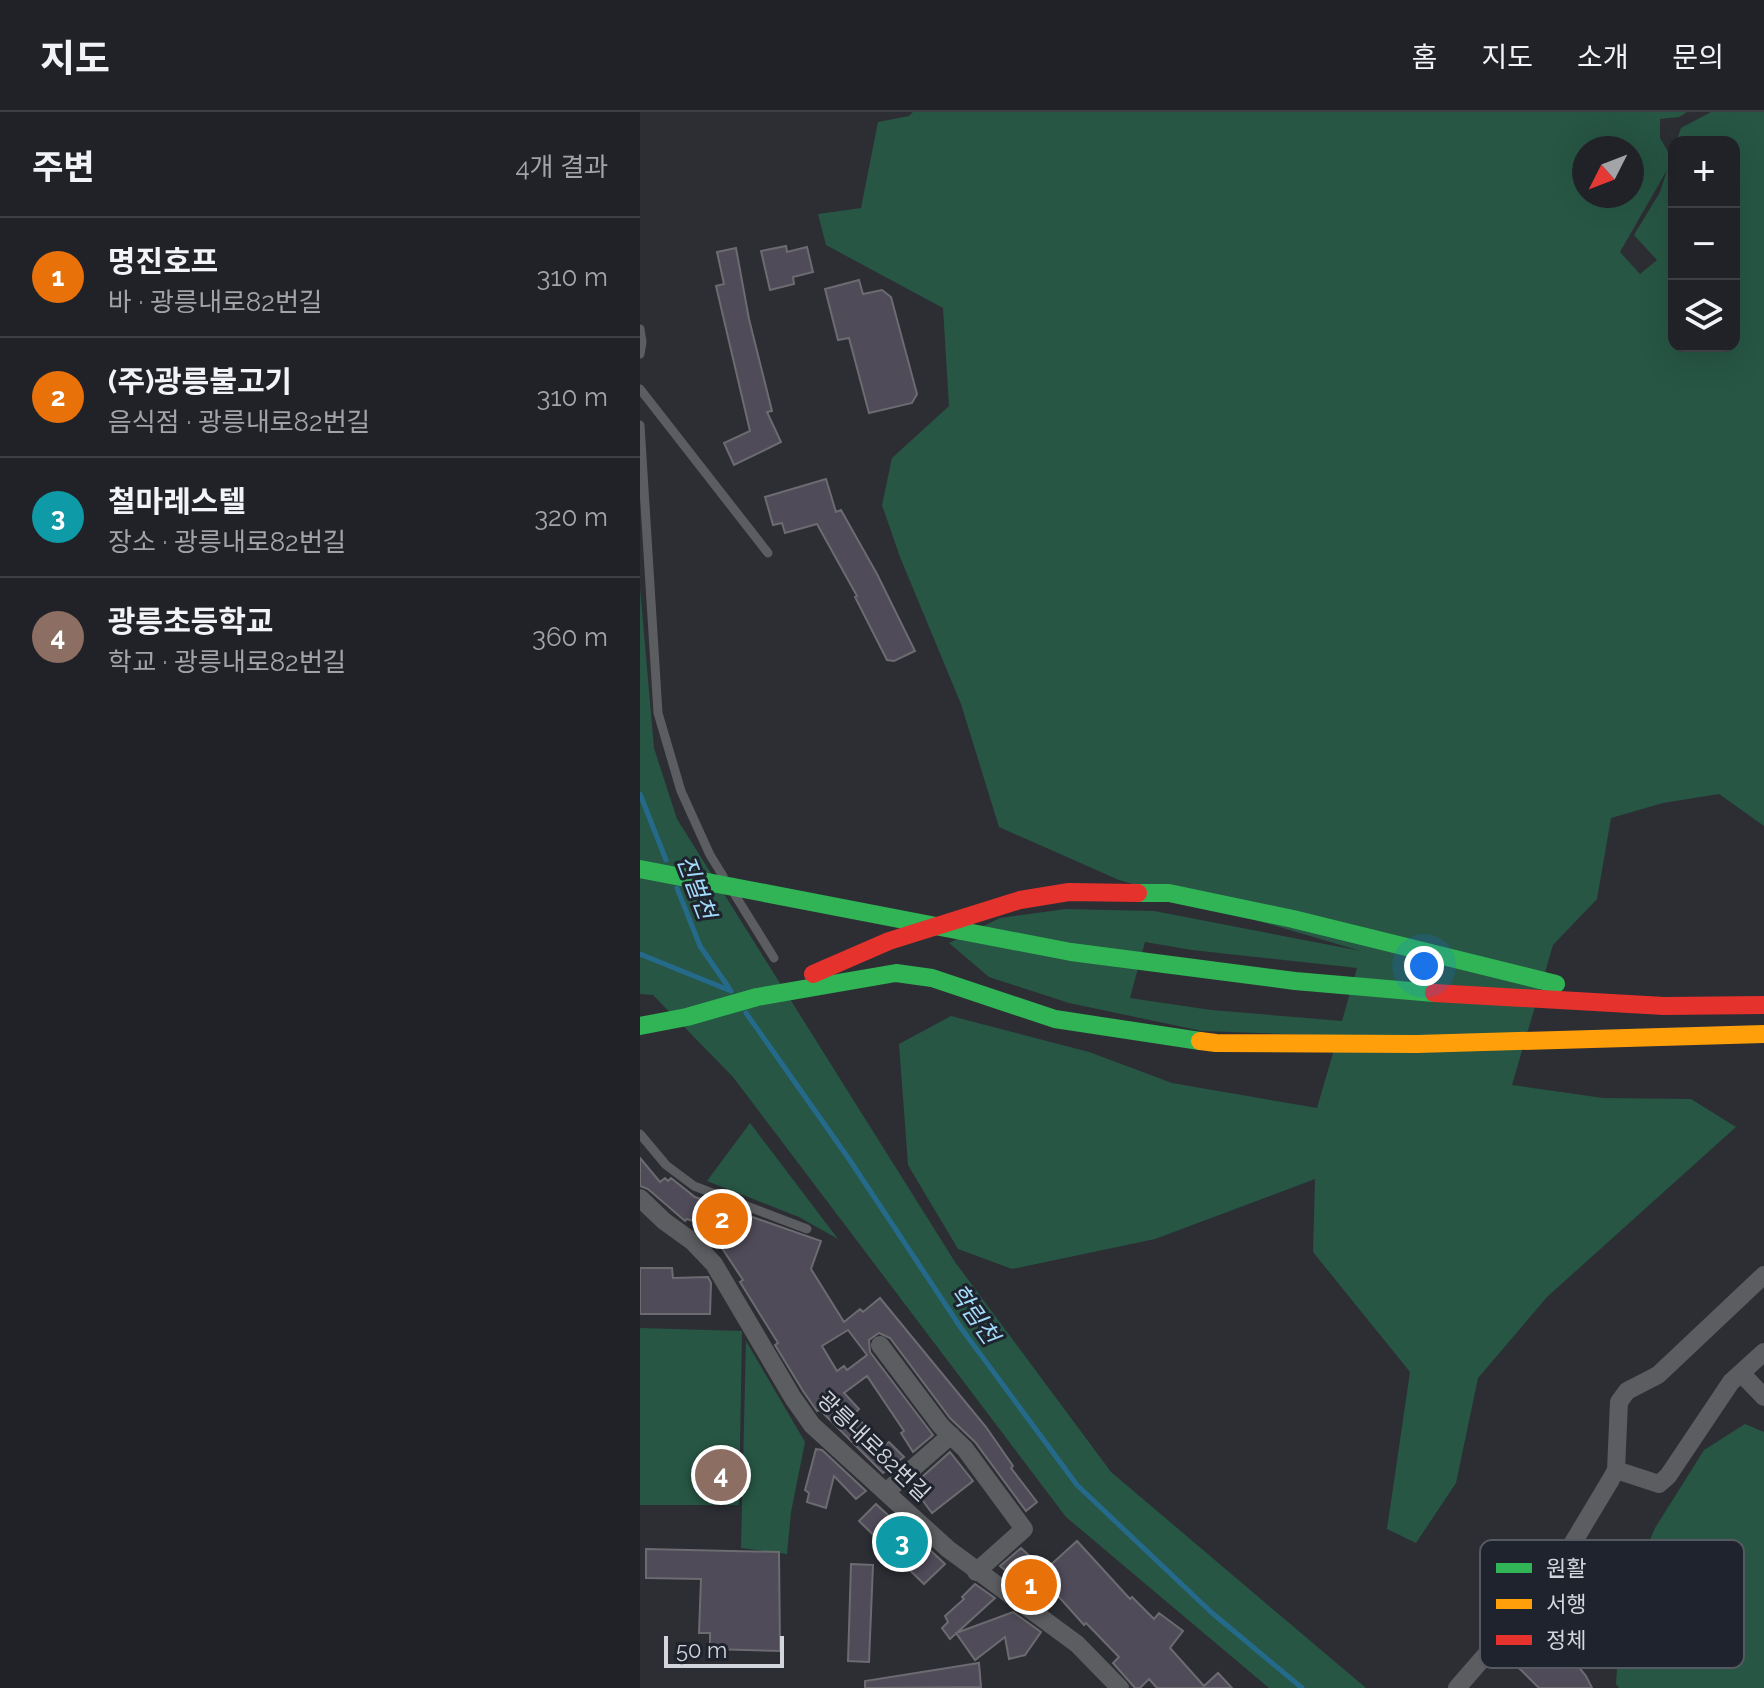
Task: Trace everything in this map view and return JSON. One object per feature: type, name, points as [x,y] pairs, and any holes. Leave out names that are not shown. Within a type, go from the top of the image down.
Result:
[{"type":"highway","points":[[640,869],[1071,952],[1295,981],[1474,997],[1664,1006],[1764,1005]]},
{"type":"highway","points":[[757,997],[889,941],[1020,900],[1069,892],[1169,893],[1293,919],[1544,982],[1664,1006]]},
{"type":"highway","points":[[718,906],[765,915]]},
{"type":"highway","points":[[856,933],[931,947]]},
{"type":"highway","points":[[640,1026],[687,1017],[757,997],[896,973],[932,978],[1055,1019],[1216,1043],[1417,1044],[1764,1034]]},
{"type":"highway","points":[[1516,1023],[1669,1037]]},
{"type":"street","name":"광릉내로82번길","points":[[640,1198],[693,1242],[714,1264],[812,1425],[976,1572],[1056,1628],[1120,1688]]},
{"type":"street","points":[[1574,1540],[1616,1470],[1619,1402],[1627,1391],[1658,1375],[1764,1275]]},
{"type":"street","points":[[880,1345],[941,1426],[965,1449],[1024,1529],[976,1572]]},
{"type":"street","points":[[1616,1470],[1659,1484],[1668,1476],[1705,1419],[1741,1373],[1764,1352]]},
{"type":"street","points":[[1741,1373],[1764,1397]]},
{"type":"street","points":[[887,1491],[951,1435]]},
{"type":"street","points":[[1457,1688],[1480,1662]]},
{"type":"lane","points":[[640,329],[640,354]]},
{"type":"lane","points":[[640,389],[768,553]]},
{"type":"lane","points":[[640,425],[658,713],[681,791],[710,855],[774,958]]},
{"type":"lane","points":[[640,1134],[666,1165],[694,1186],[807,1229]]},
{"type":"green space","points":[[913,112],[1687,112],[1679,117],[1660,119],[1660,138],[1668,152],[1668,352],[1740,352],[1740,136],[1678,136],[1681,128],[1711,112],[1764,112],[1764,826],[1719,794],[1663,803],[1611,818],[1597,899],[1553,945],[1512,1085],[1603,1098],[1691,1099],[1736,1127],[1547,1297],[1478,1378],[1456,1483],[1416,1543],[1387,1529],[1410,1372],[1313,1252],[1315,1179],[1155,1239],[1012,1269],[958,1249],[908,1165],[899,1044],[951,1016],[1089,1052],[1172,1083],[1317,1108],[1338,1036],[1202,1031],[1069,1003],[989,977],[949,943],[1000,918],[1066,909],[1154,911],[1361,951],[1119,880],[999,827],[961,704],[900,557],[882,505],[892,458],[949,406],[943,308],[826,245],[818,214],[861,208],[878,122],[909,116]],"holes":[[[1667,170],[1660,192],[1634,235],[1657,260],[1640,274],[1620,252]],[[1145,942],[1192,950],[1357,968],[1342,1021],[1211,1010],[1130,998]]]},
{"type":"green space","points":[[640,588],[654,748],[677,819],[955,1262],[1111,1472],[1366,1688],[1269,1688],[1066,1517],[733,1077],[653,995],[640,994]]},
{"type":"green space","points":[[750,1123],[838,1239],[799,1217],[707,1181]]},
{"type":"green space","points":[[640,1328],[742,1331],[739,1505],[640,1505]]},
{"type":"green space","points":[[746,1341],[805,1442],[791,1512],[787,1554],[741,1548]]},
{"type":"green space","points":[[1745,1424],[1764,1432],[1764,1688],[1619,1688],[1616,1684],[1617,1668],[1744,1668],[1744,1540],[1650,1540],[1704,1450]]},
{"type":"building","points":[[786,246],[787,252],[807,247],[813,272],[793,277],[794,284],[770,290],[761,251]]},
{"type":"building","points":[[736,248],[749,319],[772,411],[767,412],[781,442],[734,465],[724,443],[750,431],[716,286],[724,284],[717,252]]},
{"type":"building","points":[[859,280],[863,294],[882,290],[891,297],[917,394],[912,403],[869,413],[849,338],[838,340],[825,289]]},
{"type":"building","points":[[826,479],[836,512],[841,510],[915,651],[894,661],[887,660],[857,596],[817,524],[785,533],[782,523],[773,525],[765,497]]},
{"type":"building","points":[[640,1158],[660,1182],[671,1178],[695,1197],[821,1241],[811,1269],[844,1322],[880,1298],[986,1427],[1037,1502],[1026,1511],[975,1442],[950,1418],[890,1338],[879,1333],[869,1340],[870,1352],[933,1435],[913,1452],[901,1433],[904,1431],[867,1376],[844,1393],[859,1409],[854,1414],[869,1430],[886,1444],[889,1442],[904,1457],[883,1473],[820,1410],[817,1411],[803,1391],[740,1282],[743,1280],[712,1233],[716,1229],[687,1219],[685,1221],[648,1189],[640,1186]],"holes":[[[848,1330],[867,1355],[847,1370],[844,1366],[837,1371],[822,1346]]]},
{"type":"building","points":[[640,1268],[672,1268],[673,1278],[708,1277],[711,1283],[710,1314],[640,1314]]},
{"type":"building","points":[[816,1449],[822,1450],[866,1491],[856,1499],[834,1476],[826,1508],[807,1502],[809,1493],[805,1490]]},
{"type":"building","points":[[950,1452],[973,1481],[932,1513],[912,1486]]},
{"type":"building","points":[[876,1504],[890,1517],[893,1515],[945,1564],[924,1584],[859,1521]]},
{"type":"building","points":[[1077,1541],[1130,1599],[1132,1597],[1154,1619],[1159,1613],[1183,1631],[1170,1648],[1204,1686],[1218,1673],[1232,1688],[1157,1688],[1149,1679],[1140,1688],[1135,1688],[1113,1663],[1119,1657],[1086,1623],[1084,1625],[1051,1588],[1041,1600],[1000,1566],[1021,1548],[1045,1570]]},
{"type":"building","points":[[646,1549],[779,1552],[780,1651],[710,1649],[710,1633],[699,1633],[701,1579],[646,1578]]},
{"type":"building","points":[[851,1564],[873,1565],[869,1662],[848,1661]]},
{"type":"building","points":[[975,1584],[995,1598],[950,1639],[942,1628],[948,1622],[945,1616]]},
{"type":"building","points":[[1013,1612],[1041,1632],[1025,1655],[1009,1659],[1005,1637],[975,1660],[956,1633]]},
{"type":"building","points":[[979,1663],[981,1687],[865,1688],[865,1681]]},
{"type":"building","points":[[1518,1668],[1580,1668],[1592,1688],[1539,1688]]},
{"type":"waterway","name":"진벌천","points":[[640,794],[666,860]]},
{"type":"waterway","name":"진벌천","points":[[677,888],[700,946],[729,988]]},
{"type":"waterway","name":"학림천","points":[[640,954],[731,991]]},
{"type":"waterway","name":"학림천","points":[[746,1013],[849,1159],[961,1328],[1077,1485],[1211,1612],[1302,1688]]},
{"type":"traffic: fast","points":[[640,869],[1071,952],[1295,981],[1434,993]]},
{"type":"traffic: fast","points":[[1138,893],[1169,893],[1293,919],[1556,984]]},
{"type":"traffic: fast","points":[[640,1026],[687,1017],[757,997],[896,973],[932,978],[1055,1019],[1200,1041]]},
{"type":"traffic: slow","points":[[1200,1041],[1417,1044],[1764,1034]]},
{"type":"traffic: jam","points":[[813,974],[889,941],[1020,900],[1069,892],[1138,893]]},
{"type":"traffic: jam","points":[[1434,993],[1664,1006],[1764,1005]]},
{"type":"place","name":"(주)광릉불고기","points":[[722,1219]]},
{"type":"place","name":"광릉초등학교","points":[[721,1475]]},
{"type":"place","name":"철마레스텔","points":[[902,1542]]},
{"type":"place","name":"명진호프","points":[[1031,1585]]}]
